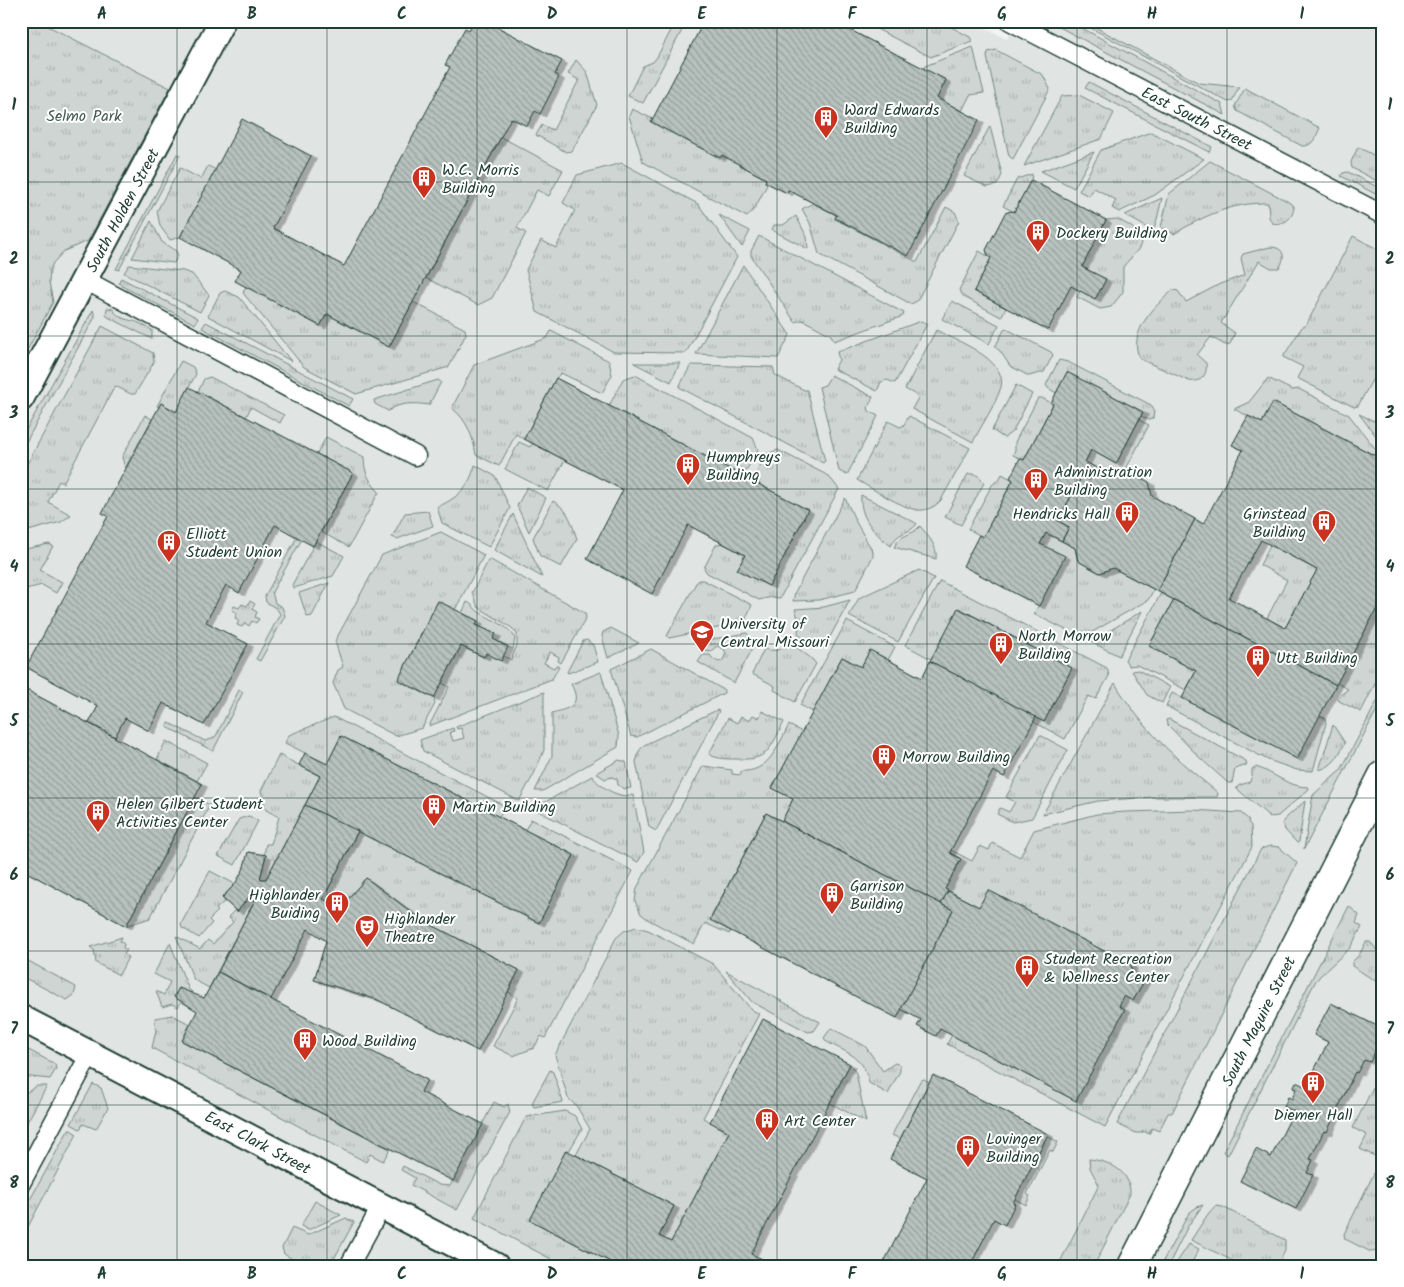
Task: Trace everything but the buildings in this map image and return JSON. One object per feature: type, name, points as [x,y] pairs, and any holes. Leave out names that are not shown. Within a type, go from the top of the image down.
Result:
[{"type":"main road","name":"South Maguire Street","points":[[1132,1266],[1383,775]]},
{"type":"street","name":"South Holden Street","points":[[21,398],[222,21]]},
{"type":"street","name":"East South Street","points":[[1010,21],[1383,215]]},
{"type":"street","points":[[85,280],[416,456]]},
{"type":"street","name":"East Clark Street","points":[[21,1018],[496,1266]]},
{"type":"street","points":[[21,1183],[90,1054]]},
{"type":"street","points":[[349,1266],[381,1207]]},
{"type":"shaded area","name":"University of Central Missouri","points":[[21,21],[972,21],[1007,39],[1017,21],[1383,21],[1383,1266],[21,1266]]},
{"type":"green space","name":"Selmo Park","points":[[21,21],[38,21],[170,88],[88,241],[64,251],[53,263],[49,282],[53,302],[21,362]]},
{"type":"green space","points":[[676,21],[687,21],[643,103],[628,96],[643,66],[653,62],[657,57]]},
{"type":"green space","points":[[861,21],[940,21],[970,37],[972,41],[931,57]]},
{"type":"green space","points":[[1048,21],[1069,21],[1222,104],[1225,115]]},
{"type":"green space","points":[[1078,21],[1084,21],[1199,83],[1239,87],[1232,101],[1228,102]]},
{"type":"green space","points":[[973,47],[984,93],[970,95],[962,111],[937,98],[946,80],[923,69],[925,66]]},
{"type":"green space","points":[[996,50],[1043,75],[1050,89],[1013,159],[1009,156],[987,57],[988,52]]},
{"type":"green space","points":[[576,60],[587,72],[597,105],[572,151],[566,152],[536,135],[542,125],[553,130],[579,80],[568,74]]},
{"type":"green space","points":[[1089,82],[1212,147],[1209,152],[1085,88]]},
{"type":"green space","points":[[1245,88],[1320,128],[1314,140],[1309,145],[1302,146],[1237,111],[1235,106]]},
{"type":"green space","points":[[1079,95],[1114,113],[1101,139],[1024,166],[1062,96]]},
{"type":"green space","points":[[632,109],[653,119],[652,122],[720,158],[722,155],[766,179],[765,182],[768,183],[755,208],[747,217],[643,162],[629,116]]},
{"type":"green space","points":[[990,126],[1002,175],[997,185],[987,187],[964,176]]},
{"type":"green space","points":[[1151,132],[1204,159],[1155,195],[1119,212],[1112,208],[1116,200],[1094,188],[1089,196],[1079,191],[1101,150]]},
{"type":"green space","points":[[501,137],[563,170],[549,196],[537,190],[517,228],[526,233],[492,298],[478,305],[426,278]]},
{"type":"green space","points":[[1358,147],[1383,160],[1383,184],[1352,168],[1351,162]]},
{"type":"green space","points":[[1094,152],[1074,188],[1041,171]]},
{"type":"green space","points":[[177,154],[180,155],[119,270],[116,269]]},
{"type":"green space","points":[[1210,161],[1294,206],[1294,210],[1288,220],[1276,224],[1272,223],[1269,217],[1268,203],[1255,203],[1219,211],[1196,221],[1174,234],[1161,227],[1169,194]]},
{"type":"green space","points":[[622,163],[698,204],[737,257],[686,353],[614,352],[537,312],[526,270],[541,240],[556,248],[575,210],[563,203],[577,175]]},
{"type":"green space","points":[[208,166],[216,170],[180,237],[170,240],[160,226],[157,211],[180,168],[201,179]]},
{"type":"green space","points":[[1348,172],[1383,190],[1383,198],[1341,176],[1343,173]]},
{"type":"green space","points":[[1032,174],[1031,180],[1014,212],[1003,206],[1017,179]]},
{"type":"green space","points":[[1162,198],[1153,231],[1125,215]]},
{"type":"green space","points":[[813,203],[836,215],[835,219],[917,262],[946,207],[955,212],[959,221],[917,301],[911,304],[819,254],[810,223],[802,209]]},
{"type":"green space","points":[[719,215],[750,231],[742,247]]},
{"type":"green space","points":[[796,216],[807,237],[808,249],[772,230],[774,225],[783,225]]},
{"type":"green space","points":[[1117,219],[1136,231],[1140,235],[1141,240],[1135,253],[1123,267],[1123,292],[1111,307],[1100,309],[1077,297],[1080,291],[1105,279],[1082,267],[1106,220]]},
{"type":"green space","points":[[151,221],[162,242],[176,251],[178,255],[174,263],[132,258]]},
{"type":"green space","points":[[759,236],[904,313],[903,316],[834,341],[831,335],[805,321],[795,322],[751,256],[751,251]]},
{"type":"green space","points":[[1353,236],[1383,252],[1383,360],[1358,406],[1354,407],[1297,378],[1303,367],[1283,357],[1302,327],[1306,325]]},
{"type":"green space","points":[[1270,247],[1279,249],[1283,254],[1283,260],[1279,268],[1271,268],[1259,261],[1221,323],[1235,333],[1230,344],[1225,345],[1211,337],[1197,355],[1206,363],[1206,371],[1203,377],[1197,381],[1189,381],[1140,359],[1137,340],[1144,321],[1172,291],[1178,291],[1186,302],[1220,284],[1245,275],[1241,258],[1243,254]]},
{"type":"green space","points":[[979,251],[991,258],[974,291],[1006,308],[1001,317],[964,297],[959,290]]},
{"type":"green space","points":[[129,265],[183,271],[192,274],[209,295],[200,312],[124,273]]},
{"type":"green space","points":[[743,265],[790,335],[778,358],[696,354]]},
{"type":"green space","points":[[121,278],[198,318],[195,324],[122,286],[119,283]]},
{"type":"green space","points":[[246,286],[320,326],[327,314],[389,347],[413,302],[465,329],[466,334],[449,367],[356,394],[304,367],[243,293]]},
{"type":"green space","points":[[225,291],[239,297],[291,361],[208,316],[220,293]]},
{"type":"green space","points":[[952,301],[999,325],[989,344],[942,319]]},
{"type":"green space","points":[[107,308],[113,309],[122,318],[138,322],[152,330],[152,339],[108,317],[106,315]]},
{"type":"green space","points":[[93,310],[95,317],[21,451],[21,439]]},
{"type":"green space","points":[[921,321],[927,324],[895,383],[887,380],[881,382],[877,391],[834,369],[839,360],[837,352]]},
{"type":"green space","points":[[206,322],[353,399],[349,406],[202,328]]},
{"type":"green space","points":[[102,326],[153,353],[154,362],[135,394],[115,386],[63,483],[59,481],[48,502],[71,515],[61,522],[21,533],[21,475]]},
{"type":"green space","points":[[1005,328],[1051,352],[1053,355],[1044,372],[1029,376],[1010,366],[995,347]]},
{"type":"green space","points":[[936,330],[967,345],[989,359],[1001,377],[1001,387],[992,408],[973,442],[912,409],[918,398],[905,389]]},
{"type":"green space","points":[[551,331],[609,361],[612,375],[602,393],[561,373],[556,378],[524,439],[516,434],[499,466],[476,455],[468,429],[462,418],[452,408],[474,365],[547,338]]},
{"type":"green space","points":[[1059,360],[1068,362],[1151,405],[1154,410],[1153,418],[1149,420],[1141,416],[1143,412],[1067,373],[1056,393],[1046,385]]},
{"type":"green space","points":[[181,361],[193,367],[196,374],[176,412],[161,403],[159,407],[157,406]]},
{"type":"green space","points":[[634,363],[680,363],[671,382]]},
{"type":"green space","points":[[691,365],[773,367],[775,375],[807,390],[825,461],[823,463],[679,387]]},
{"type":"green space","points":[[635,375],[753,438],[758,450],[743,476],[609,406],[623,379]]},
{"type":"green space","points":[[831,375],[873,397],[868,407],[869,411],[878,416],[847,475],[839,471],[819,387],[825,385]]},
{"type":"green space","points":[[210,377],[284,415],[280,423],[251,407],[246,417],[198,392],[204,379]]},
{"type":"green space","points":[[1268,378],[1292,390],[1299,389],[1349,415],[1377,451],[1383,454],[1383,460],[1273,402],[1262,423],[1234,409],[1249,402]]},
{"type":"green space","points":[[438,380],[441,382],[429,405],[403,405],[388,411],[375,404],[374,400]]},
{"type":"green space","points":[[1016,385],[1032,394],[1013,431],[1004,438],[992,430]]},
{"type":"green space","points":[[1038,398],[1053,404],[1024,460],[1013,455],[1015,442]]},
{"type":"green space","points":[[1359,414],[1374,421],[1377,415],[1383,418],[1383,445]]},
{"type":"green space","points":[[145,415],[152,419],[125,468],[122,457]]},
{"type":"green space","points":[[909,416],[970,448],[941,500],[933,507],[924,510],[904,506],[857,480],[888,421],[900,427],[903,426]]},
{"type":"green space","points":[[1139,420],[1149,425],[1127,467],[1127,471],[1112,476],[1085,462],[1091,450],[1116,464]]},
{"type":"green space","points":[[326,437],[364,457],[368,476],[379,492],[349,547],[321,532],[353,473],[317,454]]},
{"type":"green space","points":[[519,442],[530,447],[533,443],[565,460],[548,491],[505,469]]},
{"type":"green space","points":[[778,450],[825,474],[839,489],[780,598],[772,597],[759,600],[707,573],[704,568],[716,545],[722,543],[745,555],[738,570],[769,586],[808,510],[752,481],[766,454]]},
{"type":"green space","points":[[475,465],[495,476],[510,508],[489,547],[442,523],[437,507],[451,500],[462,491],[473,473]]},
{"type":"green space","points":[[968,474],[981,478],[984,483],[961,525],[945,517]]},
{"type":"green space","points":[[1002,474],[1013,480],[983,537],[968,529],[992,485]]},
{"type":"green space","points":[[527,487],[546,498],[529,532],[517,506]]},
{"type":"green space","points":[[861,495],[917,524],[899,535],[891,546],[869,524],[862,510]]},
{"type":"green space","points":[[845,498],[873,552],[873,556],[855,591],[819,600],[793,601],[795,592]]},
{"type":"green space","points":[[553,501],[566,513],[577,539],[561,567],[540,556],[533,538]]},
{"type":"green space","points":[[428,511],[433,526],[397,539],[392,537],[405,513]]},
{"type":"green space","points":[[513,514],[542,577],[494,550]]},
{"type":"green space","points":[[920,526],[934,545],[936,559],[894,547],[900,539]]},
{"type":"green space","points":[[441,532],[484,555],[455,610],[438,601],[398,680],[434,698],[435,704],[422,728],[396,736],[344,709],[333,683],[338,670],[343,667],[335,641],[382,555]]},
{"type":"green space","points":[[1046,533],[1075,548],[1078,561],[1100,573],[1113,568],[1154,589],[1148,600],[1082,638],[1034,614],[1064,557],[1040,544]]},
{"type":"green space","points":[[297,537],[302,539],[272,592],[275,603],[282,607],[285,616],[260,661],[256,659],[280,614],[277,609],[266,602],[265,596]]},
{"type":"green space","points":[[316,541],[344,556],[333,576],[294,588],[292,585]]},
{"type":"green space","points":[[49,544],[53,546],[40,570],[62,582],[56,593],[42,585],[26,589],[21,598],[21,550]]},
{"type":"green space","points":[[1270,545],[1317,570],[1285,628],[1267,618],[1287,580],[1260,565]]},
{"type":"green space","points":[[489,559],[585,613],[586,618],[561,663],[558,661],[559,657],[550,652],[544,663],[554,668],[556,665],[559,667],[552,679],[429,726],[449,687],[442,683],[461,646],[483,657],[486,653],[501,660],[504,656],[511,660],[517,645],[517,634],[512,628],[478,607],[472,593]]},
{"type":"green space","points":[[919,570],[934,578],[898,642],[849,616],[859,598]]},
{"type":"green space","points":[[699,580],[703,580],[752,605],[746,622],[669,638],[667,636]]},
{"type":"green space","points":[[940,581],[1107,668],[1109,676],[1096,699],[1088,696],[1065,739],[1034,722],[1036,717],[1044,721],[1072,668],[959,608],[931,659],[905,645]]},
{"type":"green space","points":[[329,583],[312,616],[307,617],[299,593]]},
{"type":"green space","points":[[1161,593],[1174,600],[1149,646],[1196,671],[1186,690],[1137,665],[1129,666],[1125,660]]},
{"type":"green space","points":[[1383,597],[1383,668],[1361,712],[1339,701],[1338,697],[1348,689],[1337,683]]},
{"type":"green space","points":[[850,600],[824,648],[809,643],[798,633],[799,621],[795,609],[824,607]]},
{"type":"green space","points":[[250,601],[255,604],[252,609],[257,612],[255,617],[259,619],[256,623],[252,621],[249,626],[245,623],[242,627],[237,625],[239,620],[235,618],[237,613],[232,610],[234,606],[239,608],[242,604],[247,606]]},
{"type":"green space","points":[[467,602],[512,633],[515,638],[513,649],[493,639],[495,634],[476,625],[478,621],[462,613]]},
{"type":"green space","points":[[1142,611],[1119,656],[1091,642]]},
{"type":"green space","points":[[847,621],[895,647],[888,660],[870,651],[861,667],[842,657],[813,712],[800,705]]},
{"type":"green space","points":[[611,628],[639,643],[608,658],[602,636],[603,632]]},
{"type":"green space","points":[[747,633],[755,644],[734,683],[698,662],[703,655],[710,655],[719,662],[723,660],[726,653],[724,649],[717,646],[711,651],[704,650],[702,641]]},
{"type":"green space","points":[[587,640],[593,645],[598,662],[568,673],[583,641]]},
{"type":"green space","points":[[791,643],[816,664],[795,702],[774,690],[775,686],[752,674],[764,649],[779,650]]},
{"type":"green space","points":[[651,649],[724,690],[724,693],[637,737],[631,736],[611,669]]},
{"type":"green space","points":[[1138,670],[1170,687],[1162,703],[1147,695],[1132,671]]},
{"type":"green space","points":[[601,672],[619,736],[618,747],[543,791],[535,791],[552,756],[552,713],[569,707],[575,701],[571,684]]},
{"type":"green space","points":[[1115,683],[1125,700],[1148,729],[1188,768],[1217,792],[1217,797],[1152,797],[1098,801],[1043,814]]},
{"type":"green space","points":[[239,690],[243,692],[213,751],[167,727],[169,723],[205,741],[212,739],[216,736]]},
{"type":"green space","points":[[1383,690],[1383,698],[1304,849],[1313,795],[1341,770]]},
{"type":"green space","points":[[544,692],[544,750],[534,774],[519,801],[423,751],[420,740],[453,728],[454,731],[450,732],[453,741],[464,738],[461,728],[457,729],[456,727]]},
{"type":"green space","points":[[1172,693],[1182,698],[1325,718],[1326,723],[1313,771],[1297,770],[1268,760],[1166,706]]},
{"type":"green space","points":[[717,710],[719,711],[656,831],[649,827],[636,762],[639,751],[644,745]]},
{"type":"green space","points":[[762,711],[784,722],[767,751],[756,758],[748,759],[723,759],[709,754],[728,718],[737,723],[741,716],[749,721],[753,715],[759,718]]},
{"type":"green space","points":[[334,717],[505,806],[499,817],[341,736],[327,764],[285,743],[289,735]]},
{"type":"green space","points":[[1169,719],[1246,761],[1247,765],[1235,769],[1232,783],[1228,783],[1167,724],[1166,720]]},
{"type":"green space","points":[[789,725],[802,732],[793,799],[782,821],[766,813],[710,919],[731,931],[729,934],[705,923],[694,944],[641,914],[635,901],[637,888],[703,766],[732,770],[732,774],[741,775],[741,771],[759,767],[766,763],[776,749]]},
{"type":"green space","points":[[1333,725],[1345,743],[1332,763],[1319,770]]},
{"type":"green space","points":[[1040,735],[1068,750],[1032,818],[1013,822],[997,814],[1000,808],[1009,812],[1015,802],[1006,797]]},
{"type":"green space","points":[[166,741],[207,763],[197,781],[157,759]]},
{"type":"green space","points":[[279,755],[320,776],[266,879],[260,879],[266,855],[264,855],[266,844],[271,844],[279,817],[266,810],[261,791]]},
{"type":"green space","points":[[619,760],[626,762],[631,788],[625,789],[618,785],[617,779],[612,777],[605,779],[596,773]]},
{"type":"green space","points":[[1256,767],[1294,785],[1308,787],[1309,789],[1278,816],[1270,817],[1236,788],[1250,782],[1252,769]]},
{"type":"green space","points":[[592,776],[600,784],[616,794],[633,795],[644,852],[638,862],[536,810],[538,806]]},
{"type":"green space","points":[[195,797],[210,805],[150,918],[126,926]]},
{"type":"green space","points":[[1305,801],[1299,842],[1297,843],[1285,830],[1283,823]]},
{"type":"green space","points":[[1193,810],[1241,813],[1249,820],[1248,822],[1251,826],[1252,847],[1105,1127],[947,1044],[952,1035],[1124,1009],[1119,1006],[1124,996],[1133,1001],[1145,979],[979,907],[945,889],[961,859],[950,853],[951,850],[972,861],[980,846],[989,850],[992,843],[1020,857],[1034,830],[1097,814]]},
{"type":"green space","points":[[249,816],[258,821],[235,865],[218,856],[239,819]]},
{"type":"green space","points":[[531,819],[633,871],[545,1038],[541,1036],[534,1048],[513,1056],[493,1046],[518,998],[508,992],[519,970],[422,920],[366,878],[340,908],[323,899],[358,831],[539,923],[574,855],[525,830]]},
{"type":"green space","points":[[1270,846],[1279,847],[1297,863],[1172,1113],[1168,1113],[1159,1131],[1152,1128],[1149,1134],[1143,1131],[1142,1133],[1136,1133],[1117,1124],[1261,849]]},
{"type":"green space","points":[[210,871],[235,884],[222,897],[225,901],[216,909],[218,911],[209,920],[212,923],[199,938],[182,928],[181,924]]},
{"type":"green space","points":[[252,893],[257,896],[209,988],[194,980],[176,936],[200,949],[208,940],[213,944],[233,922],[228,917],[235,910],[237,911]]},
{"type":"green space","points":[[1349,906],[1359,915],[1356,923],[1362,927],[1350,948],[1315,982],[1228,1155],[1223,1152]]},
{"type":"green space","points":[[636,927],[648,930],[713,964],[751,1009],[759,1014],[703,1118],[729,1132],[671,1242],[659,1236],[674,1206],[576,1155],[590,1129],[577,1107],[568,1098],[555,1055],[616,938],[624,931]]},
{"type":"green space","points":[[122,937],[120,941],[124,944],[123,948],[127,950],[124,954],[128,957],[119,975],[96,963],[94,950],[90,947]]},
{"type":"green space","points":[[1366,942],[1370,942],[1377,950],[1382,968],[1383,986],[1352,966],[1352,962],[1359,955]]},
{"type":"green space","points":[[170,943],[189,990],[192,992],[191,994],[179,988],[174,997],[182,1001],[178,1007],[172,1004],[162,1007],[156,991],[164,995],[170,982],[154,974]]},
{"type":"green space","points":[[21,957],[76,987],[74,995],[67,1000],[21,976]]},
{"type":"green space","points":[[726,971],[820,1022],[814,1031],[808,1032],[752,1002]]},
{"type":"green space","points":[[172,1015],[190,1024],[182,1041],[390,1149],[383,1161],[370,1154],[366,1162],[152,1048],[156,1030],[155,1018]]},
{"type":"green space","points":[[831,1028],[865,1046],[883,1071],[895,1063],[900,1065],[900,1071],[888,1094],[869,1083],[867,1074],[859,1061],[849,1053],[827,1042],[824,1038]]},
{"type":"green space","points":[[21,1046],[55,1064],[56,1069],[50,1079],[21,1076]]},
{"type":"green space","points":[[850,1064],[856,1073],[866,1122],[830,1103]]},
{"type":"green space","points":[[1383,1067],[1383,1250],[1371,1252],[1345,1239],[1344,1234],[1381,1159],[1360,1149],[1367,1135],[1353,1128]]},
{"type":"green space","points":[[550,1070],[553,1072],[563,1102],[534,1107],[532,1103]]},
{"type":"green space","points":[[924,1079],[929,1082],[900,1139],[892,1135],[920,1081]]},
{"type":"green space","points":[[93,1084],[101,1088],[108,1108],[96,1129],[83,1124],[80,1129],[71,1124]]},
{"type":"green space","points":[[37,1086],[47,1086],[21,1133],[21,1096]]},
{"type":"green space","points":[[494,1102],[504,1107],[508,1104],[510,1112],[457,1210],[411,1185],[415,1178],[401,1170],[403,1166],[439,1185],[450,1186]]},
{"type":"green space","points":[[565,1111],[575,1116],[582,1129],[569,1151],[566,1150],[618,1266],[564,1266],[474,1218],[526,1117]]},
{"type":"green space","points":[[69,1129],[77,1134],[21,1240],[21,1216]]},
{"type":"green space","points":[[1047,1136],[1058,1142],[1053,1152],[1050,1150],[1027,1194],[1030,1196],[1026,1205],[1015,1199]]},
{"type":"green space","points":[[1089,1159],[1104,1162],[1123,1173],[1127,1179],[1130,1194],[1094,1266],[1058,1266],[1099,1185],[1090,1168]]},
{"type":"green space","points":[[315,1201],[341,1215],[308,1230],[301,1226]]},
{"type":"green space","points":[[1203,1205],[1188,1226],[1169,1264],[1163,1261],[1189,1213]]},
{"type":"green space","points":[[1215,1206],[1223,1207],[1285,1240],[1285,1251],[1277,1266],[1243,1266],[1191,1240]]},
{"type":"green space","points":[[346,1218],[354,1222],[330,1266],[304,1266],[284,1254],[282,1248],[292,1228],[308,1235]]},
{"type":"green space","points":[[1189,1244],[1199,1249],[1190,1266],[1177,1266],[1177,1262]]},
{"type":"place","name":"Ward Edwards Building","points":[[826,139]]},
{"type":"place","name":"W.C. Morris Building","points":[[424,199]]},
{"type":"place","name":"Dockery Building","points":[[1038,253]]},
{"type":"place","name":"Humphreys Building","points":[[688,486]]},
{"type":"place","name":"Administration Building","points":[[1036,501]]},
{"type":"place","name":"Hendricks Hall","points":[[1127,534]]},
{"type":"place","name":"Grinstead Building","points":[[1324,543]]},
{"type":"place","name":"Elliott Student Union","points":[[169,563]]},
{"type":"place","name":"University of Central Missouri","points":[[702,653]]},
{"type":"place","name":"North Morrow Building","points":[[1001,665]]},
{"type":"place","name":"Utt Building","points":[[1258,678]]},
{"type":"place","name":"Morrow Building","points":[[884,777]]},
{"type":"place","name":"Martin Building","points":[[434,827]]},
{"type":"place","name":"Helen Gilbert Student Activities Center","points":[[98,833]]},
{"type":"place","name":"Garrison Building","points":[[832,915]]},
{"type":"place","name":"Highlander Buiding","points":[[337,924]]},
{"type":"place","name":"Highlander Theatre","points":[[367,948]]},
{"type":"place","name":"Student Recreation & Wellness Center","points":[[1027,988]]},
{"type":"place","name":"Wood Building","points":[[305,1061]]},
{"type":"place","name":"Diemer Hall","points":[[1313,1104]]},
{"type":"place","name":"Art Center","points":[[767,1141]]},
{"type":"place","name":"Lovinger Building","points":[[968,1168]]}]
